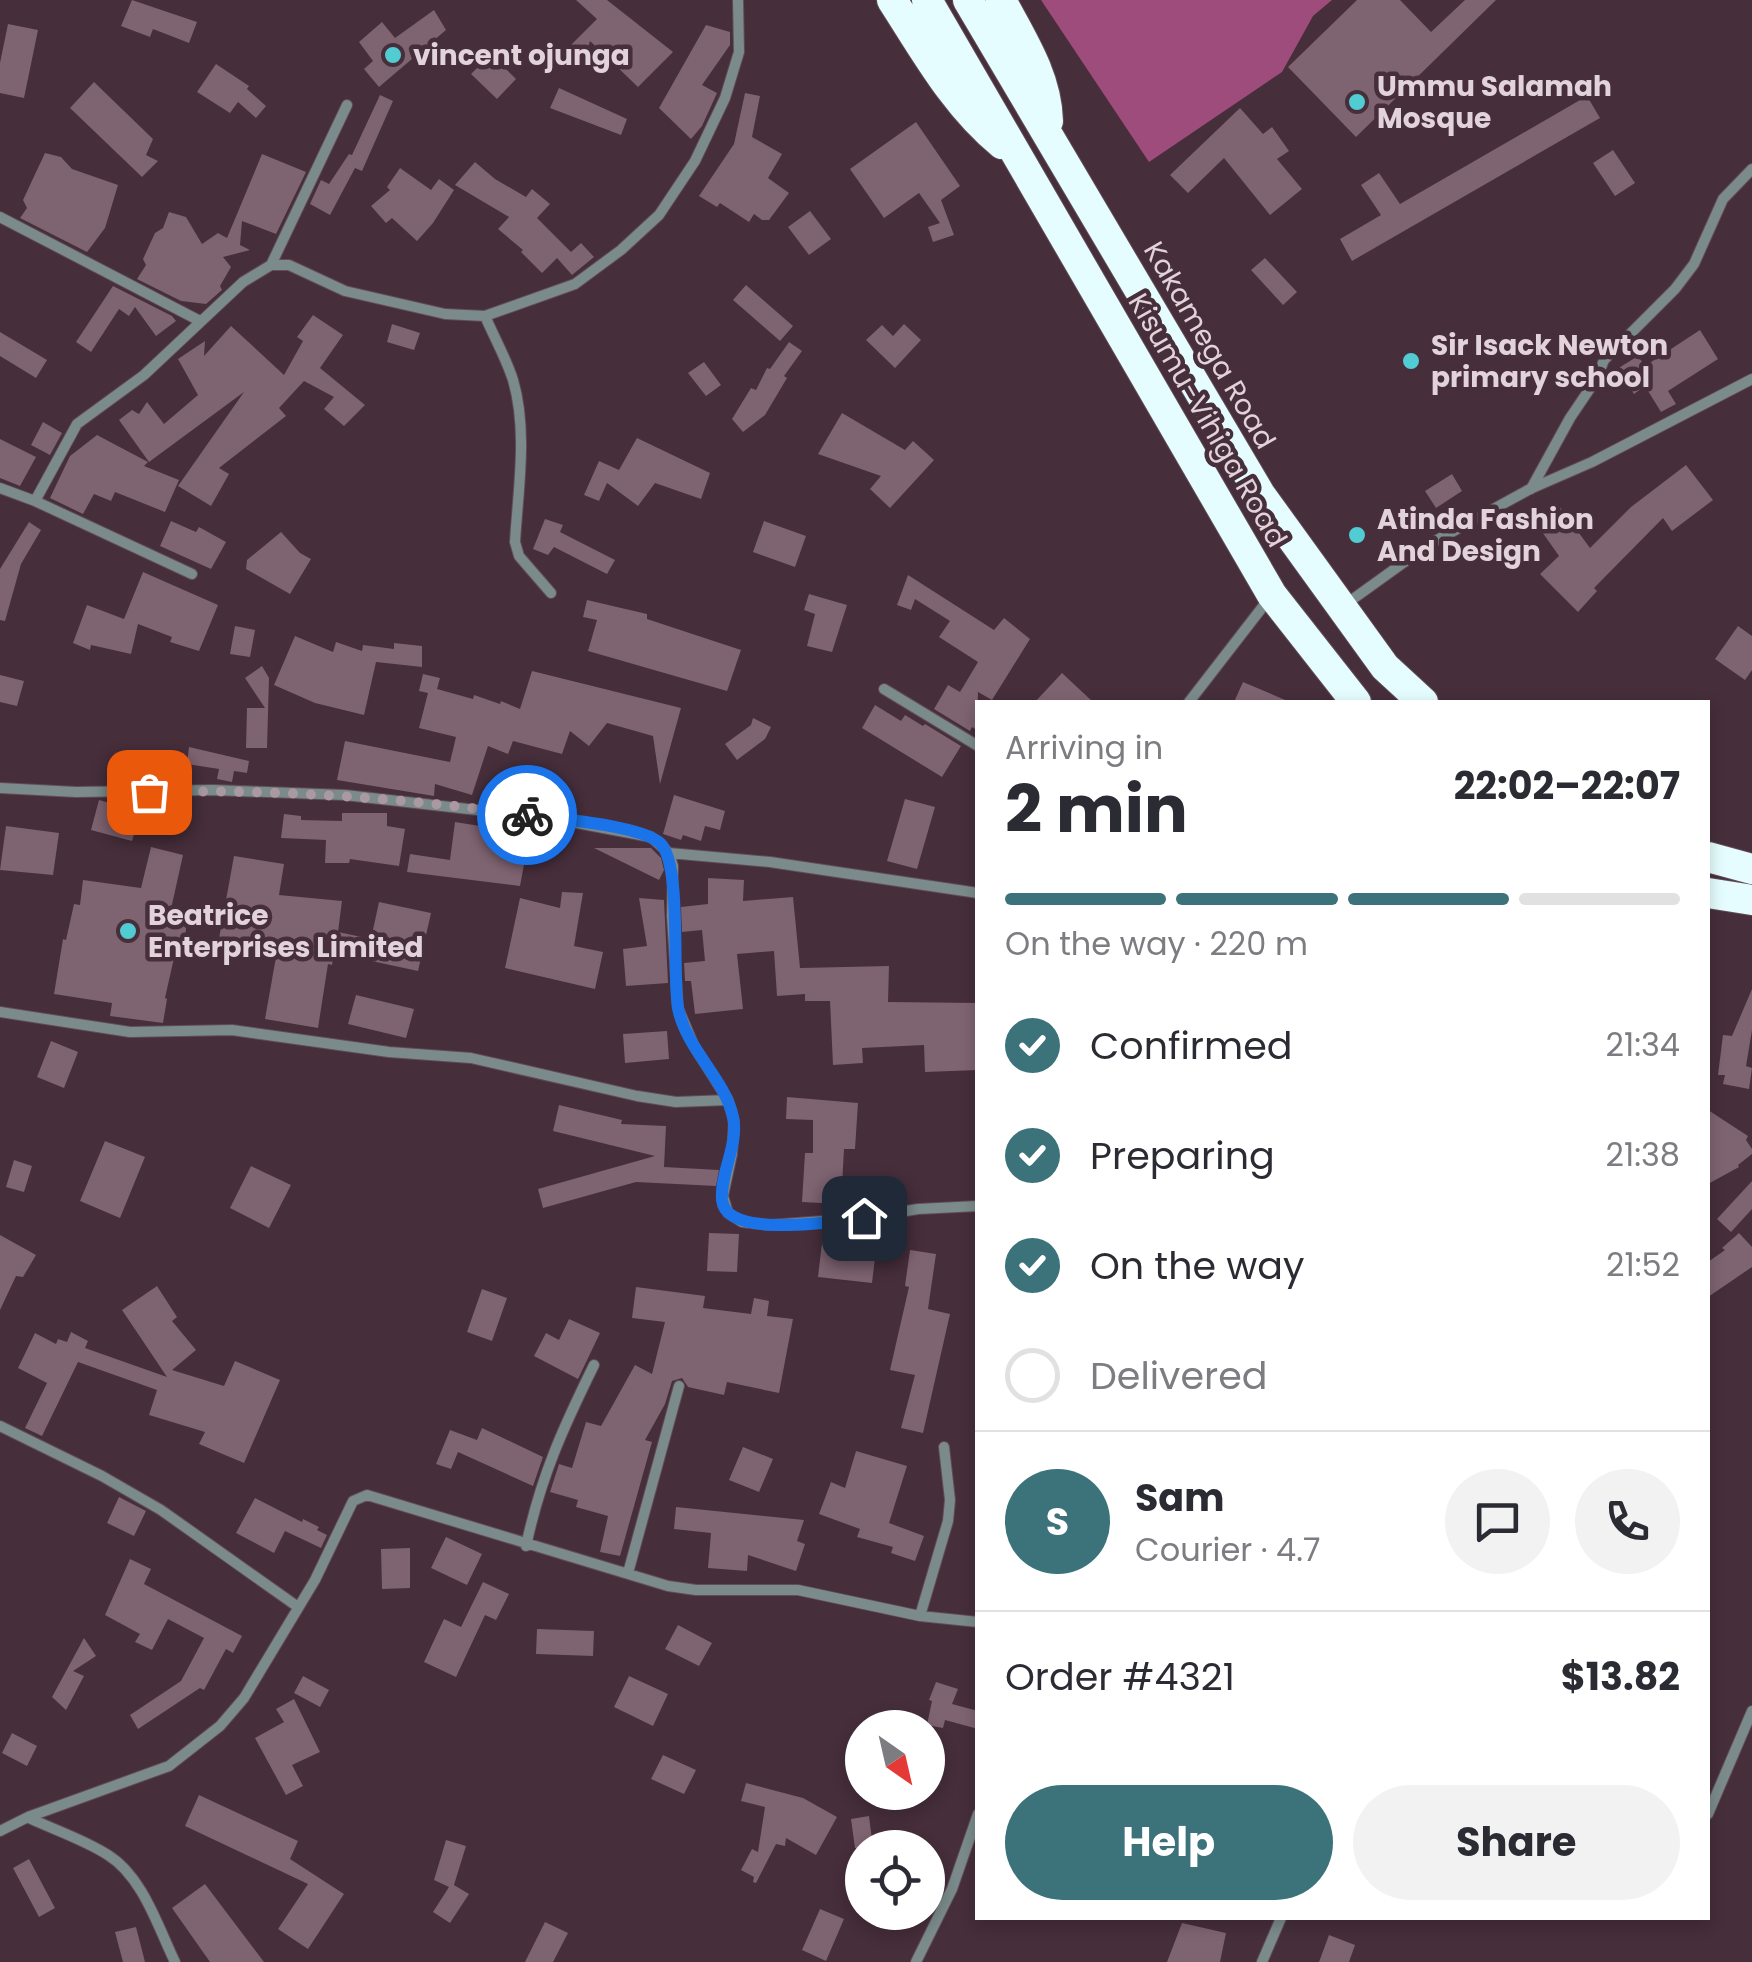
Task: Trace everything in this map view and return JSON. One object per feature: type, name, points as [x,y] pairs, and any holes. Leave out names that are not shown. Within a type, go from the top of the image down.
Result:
[{"type":"highway","points":[[892,0],[979,125],[1020,158]]},
{"type":"highway","name":"Kisumu-Vihiga Road","points":[[927,0],[1272,595],[1354,700]]},
{"type":"highway","name":"Kakamega Road","points":[[968,0],[1260,494],[1385,667],[1421,700]]},
{"type":"highway","points":[[1001,0],[1047,96],[1048,134]]},
{"type":"highway","points":[[1710,858],[1752,868]]},
{"type":"highway","points":[[1710,893],[1752,900]]},
{"type":"street","points":[[36,501],[77,424],[144,376],[244,282],[272,265],[289,265],[345,291],[446,314],[485,316],[575,284],[659,215],[696,161],[725,98],[739,52],[738,0]]},
{"type":"street","points":[[272,265],[348,106]]},
{"type":"street","points":[[1530,490],[1604,360],[1675,289],[1694,264],[1723,198],[1752,169]]},
{"type":"street","points":[[0,217],[200,321]]},
{"type":"street","points":[[485,316],[513,380],[518,408],[519,556],[551,594]]},
{"type":"street","points":[[1341,607],[1428,546],[1530,490],[1752,379]]},
{"type":"street","points":[[0,488],[192,574]]},
{"type":"street","points":[[1191,700],[1272,595]]},
{"type":"street","points":[[884,689],[975,744]]},
{"type":"street","points":[[0,788],[345,794],[388,802],[508,812],[637,832],[661,844],[669,853],[673,866],[678,1008],[694,1046],[728,1100],[734,1121],[722,1202],[728,1213],[742,1222],[770,1225],[975,1206]]},
{"type":"street","points":[[669,853],[770,862],[975,893]]},
{"type":"street","points":[[0,1012],[130,1032],[232,1030],[389,1052],[472,1058],[637,1096],[676,1102],[728,1100]]},
{"type":"street","points":[[526,1546],[538,1489],[556,1442],[594,1366]]},
{"type":"street","points":[[628,1574],[679,1386]]},
{"type":"street","points":[[0,1426],[161,1510],[298,1607]]},
{"type":"street","points":[[920,1616],[948,1521],[950,1500],[944,1447]]},
{"type":"street","points":[[0,1831],[28,1817],[169,1766],[220,1726],[244,1698],[298,1607],[353,1501],[362,1496],[668,1586],[696,1590],[798,1590],[920,1616],[975,1622]]},
{"type":"street","points":[[1710,1809],[1752,1711]]},
{"type":"street","points":[[28,1817],[108,1855],[126,1870],[144,1897],[175,1962]]},
{"type":"street","points":[[916,1962],[952,1889],[975,1823]]},
{"type":"street","points":[[1262,1962],[1280,1920]]},
{"type":"shaded area","points":[[1041,0],[1332,0],[1313,16],[1282,72],[1149,162]]},
{"type":"building","points":[[132,0],[197,22],[189,43],[153,29],[150,37],[121,26]]},
{"type":"building","points":[[576,0],[607,0],[673,52],[638,87],[590,41],[585,57],[566,50],[597,19]]},
{"type":"building","name":"Ummu Salamah Mosque","points":[[1357,0],[1400,0],[1431,32],[1465,0],[1496,0],[1356,137],[1288,67]]},
{"type":"building","name":"vincent ojunga","points":[[434,10],[446,30],[379,87],[364,69],[373,61],[359,42],[382,22],[395,38]]},
{"type":"building","points":[[8,24],[38,30],[24,98],[0,93],[0,63]]},
{"type":"building","points":[[706,25],[730,32],[730,45],[702,85],[717,93],[702,126],[691,139],[659,108]]},
{"type":"building","points":[[491,54],[516,79],[497,99],[471,74]]},
{"type":"building","points":[[216,64],[249,86],[247,89],[266,106],[256,118],[238,102],[230,113],[197,92]]},
{"type":"building","points":[[94,82],[153,139],[146,155],[158,161],[142,177],[70,108]]},
{"type":"building","points":[[559,88],[627,119],[621,135],[550,108]]},
{"type":"building","points":[[745,93],[760,96],[752,137],[782,154],[768,178],[789,193],[769,220],[754,214],[749,222],[720,203],[717,207],[699,196],[734,144]]},
{"type":"building","points":[[380,95],[393,101],[362,171],[355,168],[330,215],[310,204],[321,180],[329,184],[352,155]]},
{"type":"building","points":[[1587,96],[1600,118],[1352,261],[1340,239],[1381,215],[1361,185],[1379,173],[1400,204]]},
{"type":"building","points":[[1240,108],[1263,134],[1272,127],[1289,151],[1277,159],[1302,189],[1270,215],[1224,158],[1188,193],[1170,175]]},
{"type":"building","points":[[916,122],[960,186],[941,200],[954,235],[933,242],[928,227],[940,223],[919,193],[884,218],[850,169]]},
{"type":"building","points":[[1613,150],[1635,183],[1615,196],[1593,163]]},
{"type":"building","points":[[45,153],[61,157],[72,169],[118,185],[105,228],[87,252],[20,218],[27,208],[23,200]]},
{"type":"building","points":[[262,154],[306,172],[276,234],[242,221],[240,245],[250,250],[223,257],[231,267],[220,286],[222,290],[206,304],[181,301],[137,279],[146,265],[143,259],[155,233],[163,228],[169,212],[186,217],[202,244],[218,233],[227,238]]},
{"type":"building","points":[[475,162],[526,197],[532,189],[550,204],[537,218],[571,252],[581,243],[594,257],[572,275],[557,258],[542,273],[498,229],[509,217],[455,185]]},
{"type":"building","points":[[400,168],[431,190],[439,179],[454,190],[417,241],[392,218],[386,223],[371,206],[390,190],[387,187]]},
{"type":"building","points":[[810,211],[831,239],[809,255],[788,227]]},
{"type":"building","points":[[1265,258],[1297,292],[1283,305],[1251,270]]},
{"type":"building","points":[[746,285],[793,326],[780,341],[733,300]]},
{"type":"building","points":[[113,286],[176,321],[156,336],[135,307],[129,316],[119,309],[91,352],[76,342]]},
{"type":"building","points":[[313,315],[343,335],[320,368],[365,405],[344,426],[324,409],[334,397],[304,381],[279,408],[286,416],[219,468],[229,474],[211,506],[178,486],[244,392],[149,462],[119,420],[132,410],[139,414],[147,402],[164,424],[198,395],[178,359],[205,341],[204,356],[231,326],[284,375],[303,341],[297,337]]},
{"type":"building","points":[[392,324],[420,333],[414,350],[387,342]]},
{"type":"building","points":[[904,324],[921,340],[895,368],[866,340],[882,325],[893,336]]},
{"type":"building","points":[[1700,330],[1718,359],[1668,391],[1676,404],[1661,412],[1645,386],[1634,394],[1617,369],[1638,356],[1645,366]]},
{"type":"building","points":[[0,332],[47,360],[36,378],[0,356]]},
{"type":"building","points":[[789,342],[802,351],[784,376],[787,378],[765,415],[743,432],[732,419],[751,388],[756,390],[767,368]]},
{"type":"building","points":[[704,362],[721,385],[706,396],[688,373]]},
{"type":"building","points":[[842,413],[905,450],[913,441],[934,460],[890,508],[870,489],[881,476],[818,454]]},
{"type":"building","points":[[43,422],[62,433],[50,455],[31,445]]},
{"type":"building","points":[[97,435],[148,462],[144,466],[179,480],[165,512],[115,492],[111,501],[94,494],[83,514],[50,498],[70,456]]},
{"type":"building","points":[[637,438],[710,473],[701,499],[655,483],[638,506],[607,483],[599,501],[584,495],[599,461],[619,470]]},
{"type":"building","points":[[0,439],[36,457],[20,486],[0,478]]},
{"type":"building","points":[[1686,465],[1713,500],[1672,531],[1663,518],[1594,588],[1597,591],[1578,612],[1540,574],[1559,556],[1533,519],[1557,503],[1590,548],[1631,507]]},
{"type":"building","points":[[1452,474],[1462,491],[1436,508],[1425,491]]},
{"type":"building","points":[[545,519],[563,525],[560,532],[615,560],[607,574],[554,547],[548,555],[533,549]]},
{"type":"building","points":[[171,521],[196,532],[199,527],[226,542],[211,569],[160,546]]},
{"type":"building","points":[[764,521],[806,536],[795,567],[753,552]]},
{"type":"building","points":[[29,522],[41,530],[21,564],[5,621],[0,620],[0,569]]},
{"type":"building","points":[[281,532],[311,559],[290,594],[246,569],[247,560]]},
{"type":"building","points":[[143,572],[218,605],[199,651],[170,642],[172,637],[138,624],[131,654],[91,645],[90,650],[73,643],[87,605],[124,619]]},
{"type":"building","points":[[908,575],[994,630],[1004,618],[1030,639],[992,700],[978,692],[975,729],[970,731],[934,709],[948,685],[960,692],[978,662],[939,637],[950,621],[915,599],[911,610],[897,605]]},
{"type":"building","points":[[809,594],[847,605],[832,652],[807,646],[815,614],[804,610]]},
{"type":"building","points":[[587,600],[647,614],[647,619],[741,650],[727,691],[588,651],[597,620],[583,617]]},
{"type":"building","points":[[235,626],[255,630],[250,657],[230,654]]},
{"type":"building","points":[[1738,626],[1752,636],[1752,670],[1745,680],[1715,659]]},
{"type":"building","points":[[295,636],[333,652],[336,642],[362,651],[363,645],[394,649],[394,643],[422,646],[422,667],[376,662],[364,715],[315,703],[274,685]]},
{"type":"building","points":[[262,666],[269,678],[267,748],[246,748],[247,708],[265,708],[245,678]]},
{"type":"building","points":[[532,671],[681,708],[660,784],[653,736],[607,723],[589,746],[570,731],[562,754],[513,741],[508,754],[488,746],[472,795],[435,784],[434,796],[337,780],[345,741],[450,762],[456,737],[419,728],[428,693],[419,691],[423,674],[440,678],[437,689],[473,699],[474,695],[500,704],[501,701],[520,709]]},
{"type":"building","points":[[1062,673],[1091,700],[1037,700]]},
{"type":"building","points":[[0,675],[24,681],[17,706],[0,702]]},
{"type":"building","points":[[1243,682],[1285,700],[1235,700]]},
{"type":"building","points":[[875,705],[901,721],[905,715],[925,724],[961,746],[942,777],[862,728]]},
{"type":"building","points":[[753,718],[771,727],[765,739],[737,760],[725,744],[751,725]]},
{"type":"building","points":[[189,747],[249,761],[247,773],[234,771],[232,782],[217,779],[219,769],[187,764]]},
{"type":"building","points":[[674,795],[725,811],[720,830],[705,826],[701,841],[663,834]]},
{"type":"building","points":[[905,799],[935,807],[917,869],[887,861]]},
{"type":"building","points":[[99,800],[141,812],[132,841],[91,830]]},
{"type":"building","points":[[342,813],[387,813],[387,826],[405,829],[399,866],[350,859],[349,863],[325,863],[326,840],[281,838],[284,814],[301,816],[301,820],[342,821]]},
{"type":"building","points":[[455,822],[505,830],[504,839],[528,843],[520,886],[407,872],[410,854],[450,860]]},
{"type":"building","points":[[6,826],[59,833],[53,875],[0,870]]},
{"type":"building","points":[[151,847],[183,855],[169,918],[187,919],[184,949],[176,949],[163,1023],[110,1016],[112,1003],[54,994],[63,939],[66,940],[74,904],[80,905],[83,880],[141,888]]},
{"type":"building","points":[[594,848],[651,848],[661,858],[664,870],[659,880]]},
{"type":"building","points":[[234,856],[284,864],[279,895],[342,901],[338,932],[371,939],[379,902],[431,913],[418,971],[334,953],[332,965],[328,964],[318,1028],[265,1019],[276,957],[272,956],[273,950],[218,944]]},
{"type":"building","points":[[708,878],[744,880],[743,901],[793,897],[800,968],[889,966],[888,1002],[975,1003],[975,1070],[925,1072],[924,1045],[862,1048],[863,1063],[833,1065],[830,1001],[805,1001],[805,994],[777,996],[774,951],[737,954],[743,1009],[695,1014],[691,981],[685,981],[684,963],[705,961],[702,930],[682,932],[681,907],[708,904]]},
{"type":"building","points":[[562,892],[583,893],[574,946],[603,952],[595,989],[505,968],[520,898],[560,908]]},
{"type":"building","points":[[639,898],[664,900],[668,983],[626,986],[623,949],[647,946]]},
{"type":"building","points":[[1752,989],[1752,1030],[1746,1066],[1752,1068],[1749,1089],[1723,1084],[1725,1075],[1718,1075],[1723,1035],[1732,1036]]},
{"type":"building","points":[[356,995],[414,1009],[406,1038],[348,1024]]},
{"type":"building","points":[[667,1031],[669,1059],[625,1063],[623,1034]]},
{"type":"building","points":[[51,1041],[78,1052],[64,1088],[37,1077]]},
{"type":"building","points":[[787,1097],[858,1103],[855,1149],[844,1149],[841,1204],[802,1202],[805,1153],[813,1153],[813,1120],[786,1119]]},
{"type":"building","points":[[559,1105],[622,1120],[621,1124],[666,1126],[664,1167],[719,1170],[716,1186],[636,1182],[543,1208],[538,1189],[655,1156],[553,1131]]},
{"type":"building","points":[[1710,1111],[1748,1136],[1752,1154],[1739,1167],[1710,1183]]},
{"type":"building","points":[[105,1141],[145,1157],[120,1218],[80,1201]]},
{"type":"building","points":[[14,1160],[32,1166],[24,1192],[6,1187]]},
{"type":"building","points":[[251,1166],[291,1185],[269,1228],[230,1208]]},
{"type":"building","points":[[1752,1181],[1752,1209],[1731,1232],[1717,1219]]},
{"type":"building","points":[[709,1233],[739,1234],[737,1272],[707,1271]]},
{"type":"building","points":[[1739,1233],[1752,1247],[1752,1267],[1710,1296],[1710,1261],[1725,1250],[1722,1248]]},
{"type":"building","points":[[0,1235],[36,1255],[23,1277],[16,1276],[0,1310]]},
{"type":"building","points":[[823,1235],[877,1241],[872,1283],[818,1277]]},
{"type":"building","points":[[910,1250],[936,1254],[928,1309],[950,1314],[923,1433],[901,1428],[915,1375],[890,1370],[909,1287],[905,1286]]},
{"type":"building","points":[[157,1286],[177,1317],[172,1321],[196,1350],[172,1370],[224,1386],[235,1361],[280,1380],[244,1463],[199,1444],[205,1432],[149,1415],[157,1390],[78,1362],[42,1436],[25,1428],[47,1383],[18,1368],[35,1333],[56,1344],[58,1339],[67,1342],[71,1332],[88,1341],[85,1348],[167,1377],[122,1310]]},
{"type":"building","points":[[636,1287],[705,1296],[703,1308],[751,1314],[754,1298],[769,1301],[767,1316],[793,1319],[779,1393],[727,1382],[724,1395],[688,1387],[682,1378],[672,1381],[665,1404],[645,1440],[652,1442],[620,1556],[600,1552],[608,1516],[576,1507],[578,1500],[550,1492],[559,1464],[572,1468],[586,1422],[601,1426],[635,1365],[652,1374],[665,1322],[632,1318]]},
{"type":"building","points":[[482,1289],[507,1298],[492,1341],[467,1332]]},
{"type":"building","points":[[569,1319],[600,1333],[578,1379],[534,1356],[546,1333],[559,1340]]},
{"type":"building","points":[[482,1428],[543,1457],[533,1486],[458,1452],[451,1469],[436,1464],[450,1430],[477,1440]]},
{"type":"building","points":[[743,1447],[773,1459],[759,1492],[729,1480]]},
{"type":"building","points":[[856,1451],[907,1466],[889,1523],[924,1536],[915,1561],[891,1553],[893,1547],[857,1537],[860,1529],[819,1514],[831,1482],[845,1488]]},
{"type":"building","points":[[119,1497],[146,1511],[134,1536],[107,1523]]},
{"type":"building","points":[[255,1498],[319,1527],[317,1530],[327,1535],[321,1548],[285,1531],[274,1553],[236,1533]]},
{"type":"building","points":[[676,1507],[804,1520],[797,1541],[805,1544],[796,1571],[748,1555],[747,1571],[708,1568],[711,1533],[674,1529]]},
{"type":"building","points":[[446,1537],[482,1554],[467,1585],[431,1568]]},
{"type":"building","points":[[410,1548],[410,1588],[382,1589],[381,1549]]},
{"type":"building","points":[[130,1559],[151,1569],[144,1584],[242,1636],[233,1653],[226,1649],[204,1690],[200,1688],[138,1729],[130,1715],[181,1681],[204,1638],[168,1619],[152,1650],[135,1642],[140,1634],[105,1615]]},
{"type":"building","points":[[483,1582],[509,1594],[496,1620],[485,1615],[456,1677],[424,1662],[444,1619],[461,1627]]},
{"type":"building","points":[[678,1625],[712,1643],[699,1666],[665,1649]]},
{"type":"building","points":[[537,1629],[594,1631],[593,1656],[536,1654]]},
{"type":"building","points":[[84,1638],[96,1656],[73,1671],[84,1676],[66,1710],[52,1697]]},
{"type":"building","points":[[303,1676],[329,1690],[320,1707],[294,1693]]},
{"type":"building","points":[[629,1676],[668,1694],[653,1726],[614,1707]]},
{"type":"building","points":[[936,1682],[958,1689],[952,1704],[975,1710],[975,1728],[945,1720],[945,1710],[930,1710],[929,1700]]},
{"type":"building","points":[[294,1699],[320,1752],[292,1765],[303,1786],[286,1795],[255,1738],[284,1722],[276,1709]]},
{"type":"building","points":[[12,1733],[37,1746],[27,1766],[2,1753]]},
{"type":"building","points":[[663,1755],[696,1770],[684,1794],[651,1779]]},
{"type":"building","points":[[746,1783],[803,1798],[837,1817],[816,1855],[786,1838],[785,1846],[776,1844],[756,1883],[754,1877],[741,1870],[752,1849],[758,1852],[765,1807],[741,1801]]},
{"type":"building","points":[[199,1795],[298,1841],[290,1859],[344,1894],[308,1949],[278,1929],[308,1884],[185,1826]]},
{"type":"building","points":[[869,1816],[871,1830],[853,1830],[851,1819]]},
{"type":"building","points":[[446,1840],[466,1846],[454,1885],[469,1894],[450,1923],[433,1912],[449,1887],[434,1880]]},
{"type":"building","points":[[29,1859],[55,1908],[39,1917],[13,1868]]},
{"type":"building","points":[[205,1884],[264,1962],[210,1962],[172,1908]]},
{"type":"building","points":[[820,1909],[844,1919],[826,1961],[802,1950]]},
{"type":"building","points":[[545,1922],[568,1933],[553,1962],[525,1962]]},
{"type":"building","points":[[1182,1923],[1226,1933],[1220,1962],[1167,1962]]},
{"type":"building","points":[[136,1927],[145,1962],[123,1962],[115,1932]]},
{"type":"building","points":[[1329,1935],[1355,1945],[1349,1962],[1319,1962]]},
{"type":"way so far","points":[[149,792],[345,794],[388,802],[527,815]]},
{"type":"place","name":"vincent ojunga","points":[[393,55]]},
{"type":"place","name":"Ummu Salamah Mosque","points":[[1357,102]]},
{"type":"place","name":"Sir Isack Newton primary school","points":[[1411,361]]},
{"type":"place","name":"Atinda Fashion And Design","points":[[1357,535]]},
{"type":"place","name":"Beatrice Enterprises Limited","points":[[128,931]]},
{"type":"route","points":[[527,815],[637,832],[651,837],[669,853],[673,866],[678,1008],[694,1046],[728,1100],[734,1121],[732,1154],[722,1196],[728,1213],[742,1222],[770,1225],[864,1218]]}]
